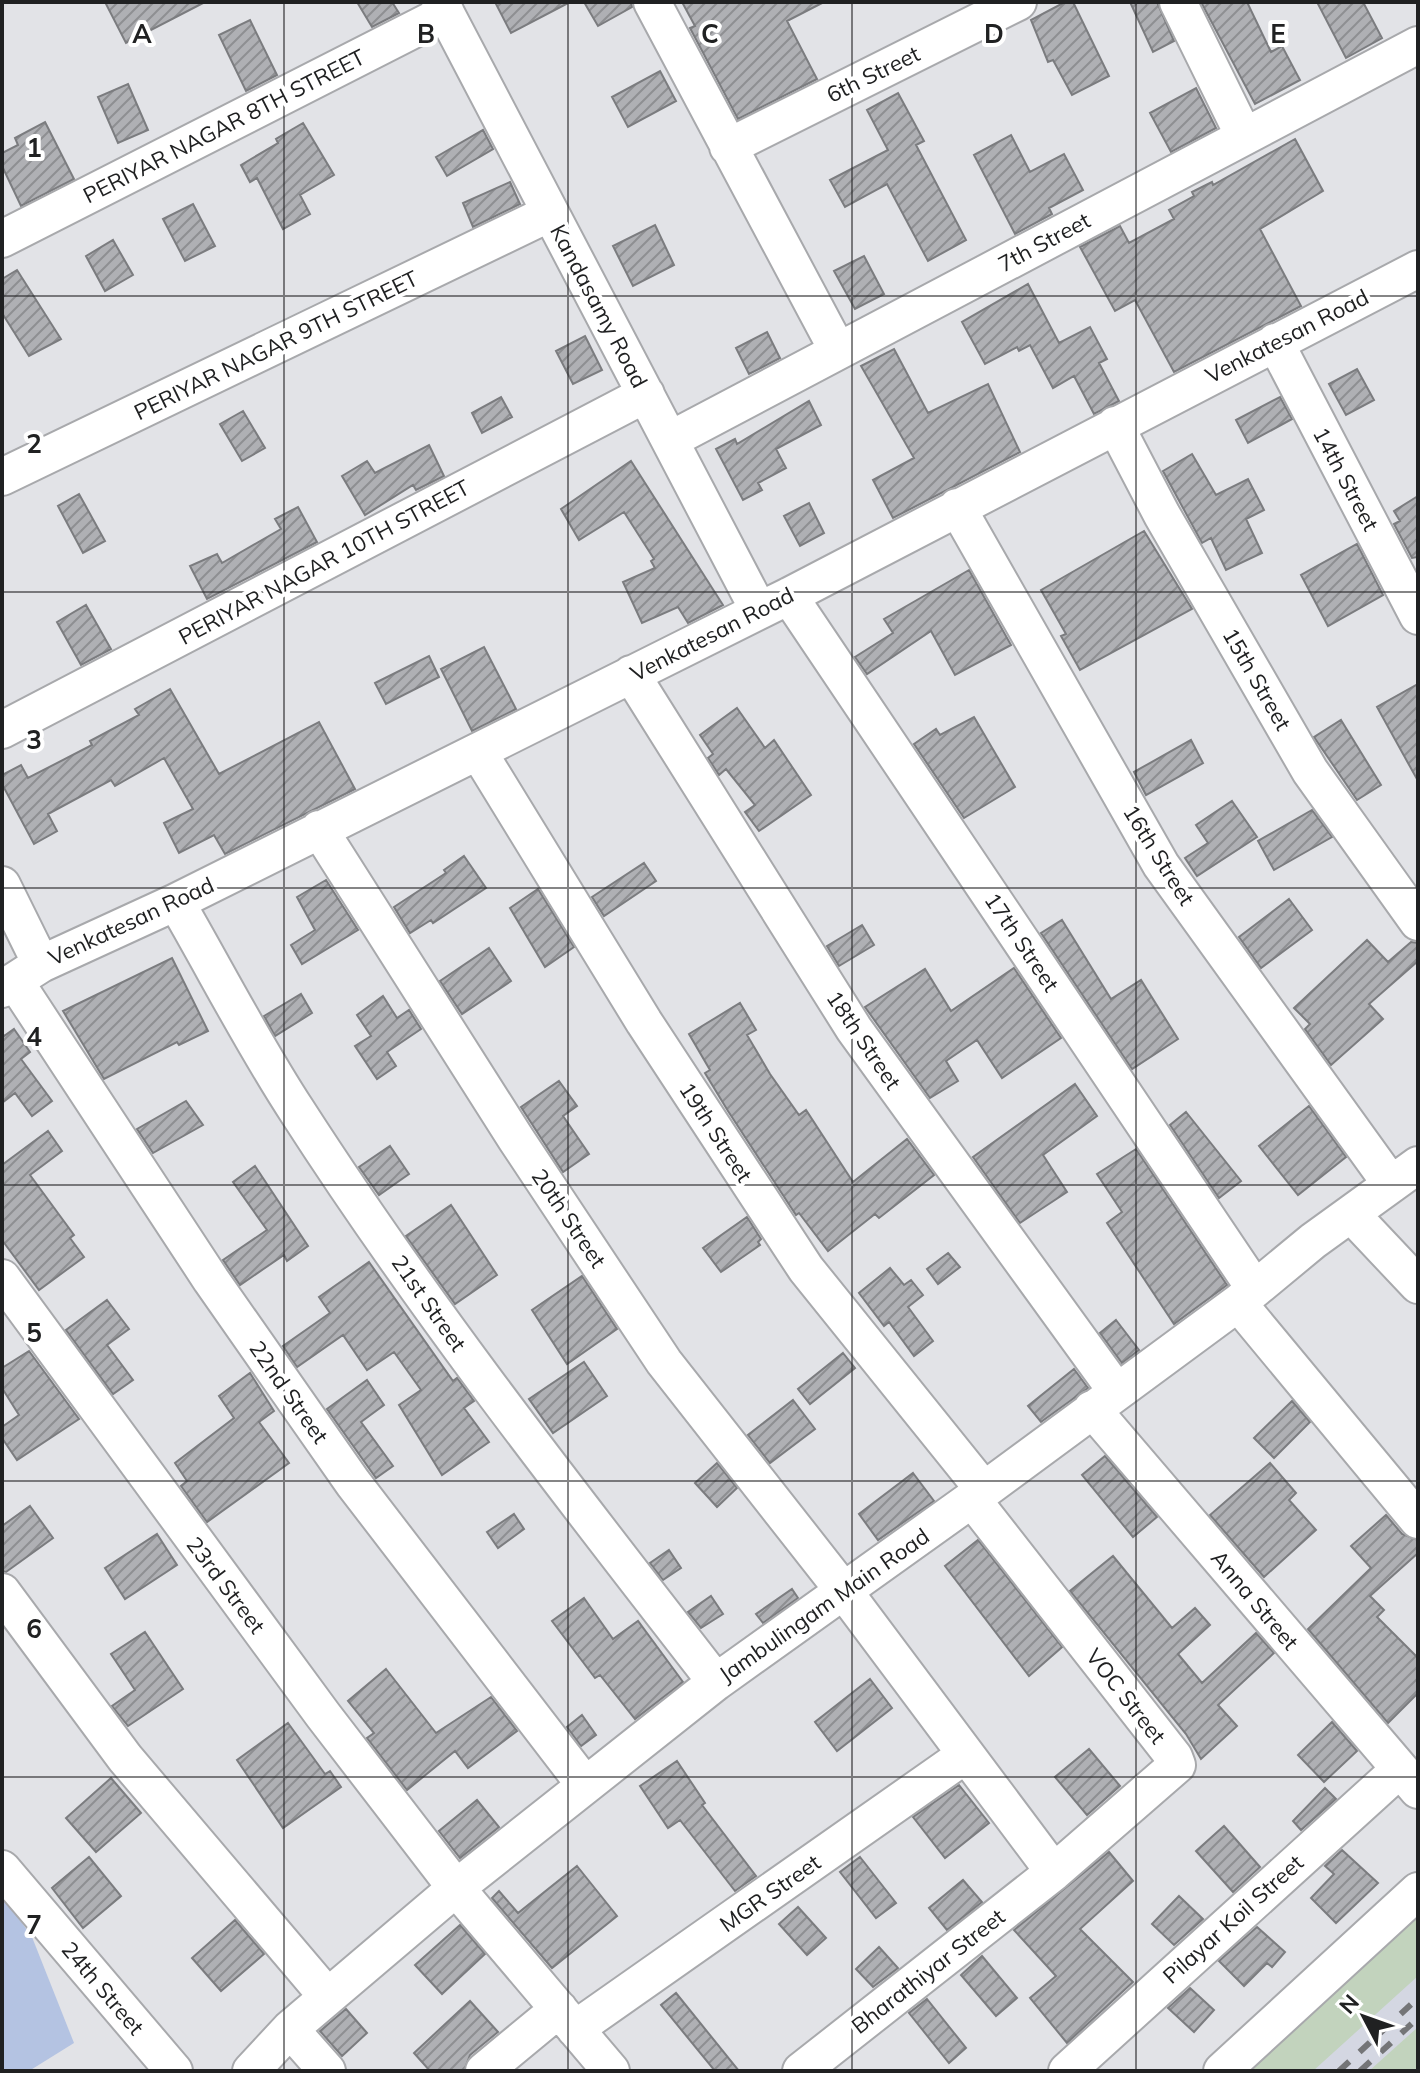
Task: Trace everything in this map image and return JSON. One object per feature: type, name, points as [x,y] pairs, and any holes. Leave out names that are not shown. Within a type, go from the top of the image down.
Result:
[{"type":"street","points":[[652,2],[838,351]]},
{"type":"street","name":"6th Street","points":[[728,147],[1018,2]]},
{"type":"street","points":[[1178,2],[1244,136]]},
{"type":"street","name":"Kandasamy Road","points":[[443,8],[670,440],[774,603]]},
{"type":"street","name":"PERIYAR NAGAR 8TH STREET","points":[[2,239],[443,8]]},
{"type":"street","name":"7th Street","points":[[670,440],[1418,45]]},
{"type":"street","name":"PERIYAR NAGAR 9TH STREET","points":[[2,477],[550,213]]},
{"type":"street","name":"Venkatesan Road","points":[[20,979],[319,829],[479,753],[1275,342],[1414,279]]},
{"type":"street","name":"14th Street","points":[[1275,342],[1418,616]]},
{"type":"street","name":"PERIYAR NAGAR 10TH STREET","points":[[2,730],[646,394]]},
{"type":"street","name":"15th Street","points":[[1115,425],[1162,515],[1310,771],[1418,922]]},
{"type":"street","name":"16th Street","points":[[957,507],[1161,865],[1404,1175]]},
{"type":"street","name":"17th Street","points":[[774,603],[1247,1296],[1418,1520]]},
{"type":"street","name":"18th Street","points":[[631,674],[854,1029],[1105,1400]]},
{"type":"street","name":"19th Street","points":[[479,753],[644,1022],[806,1269],[978,1495]]},
{"type":"street","name":"20th Street","points":[[319,829],[516,1139],[664,1362],[843,1590],[964,1756],[1054,1872]]},
{"type":"street","name":"22nd Street","points":[[2,885],[20,979],[202,1267],[353,1483],[585,1785]]},
{"type":"street","name":"21st Street","points":[[176,902],[296,1109],[410,1277],[520,1429],[716,1682]]},
{"type":"street","name":"Jambulingam Main Road","points":[[251,2071],[290,2029],[456,1888],[716,1682],[978,1495],[1247,1296],[1404,1175]]},
{"type":"street","points":[[1351,1214],[1418,1285]]},
{"type":"street","name":"23rd Street","points":[[2,1278],[191,1539],[456,1888],[611,2071]]},
{"type":"street","name":"Anna Street","points":[[1105,1400],[1409,1779]]},
{"type":"street","name":"VOC Street","points":[[978,1495],[1177,1761],[1175,1769],[1054,1872]]},
{"type":"street","points":[[2,1592],[125,1758],[327,1996]]},
{"type":"street","name":"MGR Street","points":[[484,2071],[964,1756]]},
{"type":"street","name":"Pilayar Koil Street","points":[[1067,2071],[1409,1779]]},
{"type":"street","name":"24th Street","points":[[2,1869],[174,2071]]},
{"type":"street","name":"Bharathiyar Street","points":[[801,2071],[1054,1872]]},
{"type":"street","points":[[1222,2071],[1418,1891]]},
{"type":"street","points":[[290,2029],[327,2071]]},
{"type":"shaded area","points":[[1418,1930],[1418,2071],[1265,2071]]},
{"type":"green space","points":[[1418,1906],[1418,1976],[1313,2071],[1241,2071]]},
{"type":"green space","points":[[1418,2027],[1418,2071],[1369,2071]]},
{"type":"water","points":[[2,1895],[32,1937],[74,2043],[29,2071],[2,2071]]},
{"type":"building","points":[[105,2],[205,2],[126,43]]},
{"type":"building","points":[[357,2],[392,2],[399,13],[372,27]]},
{"type":"building","points":[[495,2],[570,2],[511,33]]},
{"type":"building","points":[[584,2],[631,2],[632,7],[598,26]]},
{"type":"building","points":[[682,2],[824,2],[787,21],[817,79],[738,119],[690,28],[695,26]]},
{"type":"building","points":[[1065,2],[1073,2],[1109,76],[1072,95],[1053,60],[1048,62],[1031,20]]},
{"type":"building","points":[[1130,2],[1157,2],[1174,41],[1153,52]]},
{"type":"building","points":[[1201,2],[1247,2],[1271,52],[1282,46],[1300,80],[1255,104]]},
{"type":"building","points":[[1317,2],[1363,2],[1382,38],[1346,58]]},
{"type":"building","points":[[250,20],[277,75],[246,91],[219,35]]},
{"type":"building","points":[[660,71],[676,101],[628,127],[612,97]]},
{"type":"building","points":[[128,84],[148,130],[118,143],[98,97]]},
{"type":"building","points":[[1196,88],[1216,128],[1171,152],[1150,113]]},
{"type":"building","points":[[898,93],[924,141],[916,145],[966,240],[928,261],[887,184],[845,207],[830,180],[888,150],[867,110]]},
{"type":"building","points":[[45,122],[74,179],[21,206],[2,166],[2,153],[18,145],[15,138]]},
{"type":"building","points":[[303,123],[334,175],[300,195],[310,214],[283,229],[257,178],[250,182],[241,165],[278,143],[276,139]]},
{"type":"building","points":[[483,130],[493,149],[447,176],[436,157]]},
{"type":"building","points":[[1011,135],[1030,172],[1064,154],[1083,190],[1049,208],[1052,214],[1015,234],[974,155]]},
{"type":"building","points":[[1295,139],[1323,191],[1260,229],[1301,306],[1174,372],[1135,300],[1115,311],[1080,247],[1120,226],[1129,243],[1174,219],[1169,210],[1194,196],[1192,192],[1212,182],[1213,185]]},
{"type":"building","points":[[510,182],[520,204],[473,227],[463,203]]},
{"type":"building","points":[[193,204],[215,246],[185,261],[163,219]]},
{"type":"building","points":[[655,225],[674,265],[633,286],[613,246]]},
{"type":"building","points":[[113,240],[133,275],[105,291],[86,256]]},
{"type":"building","points":[[864,256],[884,294],[855,309],[834,271]]},
{"type":"building","points":[[17,270],[61,339],[29,356],[2,313],[2,279]]},
{"type":"building","points":[[1028,284],[1059,343],[1090,327],[1107,359],[1099,363],[1119,401],[1094,414],[1074,376],[1053,388],[1030,345],[1019,351],[1017,347],[985,364],[962,322]]},
{"type":"building","points":[[767,332],[780,358],[749,374],[736,348]]},
{"type":"building","points":[[585,336],[602,370],[573,384],[556,351]]},
{"type":"building","points":[[894,349],[928,413],[988,384],[1020,452],[893,518],[873,480],[914,458],[861,366]]},
{"type":"building","points":[[1357,369],[1374,400],[1346,415],[1329,384]]},
{"type":"building","points":[[501,397],[512,417],[482,433],[472,413]]},
{"type":"building","points":[[1280,397],[1292,419],[1248,443],[1236,420]]},
{"type":"building","points":[[809,401],[821,425],[776,449],[786,468],[758,483],[762,490],[743,500],[716,449],[735,439],[737,444]]},
{"type":"building","points":[[243,411],[265,448],[242,461],[220,424]]},
{"type":"building","points":[[429,445],[444,476],[416,490],[413,485],[365,515],[342,476],[367,461],[375,473]]},
{"type":"building","points":[[1192,454],[1216,495],[1248,479],[1264,510],[1246,519],[1262,553],[1226,570],[1211,538],[1202,543],[1163,471]]},
{"type":"building","points":[[631,461],[723,605],[688,623],[678,607],[642,623],[623,582],[655,568],[651,561],[654,559],[624,512],[579,540],[561,509]]},
{"type":"building","points":[[79,494],[105,541],[83,553],[58,506]]},
{"type":"building","points":[[1418,496],[1418,557],[1412,558],[1394,524],[1400,521],[1394,511]]},
{"type":"building","points":[[809,503],[824,533],[800,546],[784,516]]},
{"type":"building","points":[[298,507],[317,542],[207,599],[190,566],[217,554],[222,563],[281,529],[275,519]]},
{"type":"building","points":[[1144,531],[1192,609],[1080,670],[1061,636],[1066,634],[1041,590]]},
{"type":"building","points":[[1357,544],[1383,595],[1328,626],[1301,575]]},
{"type":"building","points":[[969,570],[1011,645],[955,675],[931,631],[867,674],[855,657],[893,633],[884,619]]},
{"type":"building","points":[[86,605],[111,649],[81,665],[57,622]]},
{"type":"building","points":[[484,647],[516,709],[472,731],[441,669]]},
{"type":"building","points":[[429,656],[439,677],[386,704],[375,683]]},
{"type":"building","points":[[1418,684],[1418,781],[1377,707]]},
{"type":"building","points":[[170,689],[219,774],[319,722],[355,789],[225,854],[214,835],[179,853],[164,823],[193,809],[164,758],[115,786],[111,780],[48,814],[57,831],[34,844],[2,784],[2,775],[21,765],[28,778],[92,745],[90,741],[139,715],[135,709]]},
{"type":"building","points":[[737,708],[765,748],[774,740],[811,795],[759,831],[745,812],[755,805],[726,769],[719,775],[708,758],[713,754],[700,735]]},
{"type":"building","points":[[974,717],[1015,787],[964,818],[914,744],[936,729],[940,735]]},
{"type":"building","points":[[1341,720],[1381,785],[1357,800],[1314,737]]},
{"type":"building","points":[[1191,740],[1203,763],[1146,795],[1134,772]]},
{"type":"building","points":[[1232,801],[1257,837],[1197,876],[1185,858],[1208,843],[1196,825]]},
{"type":"building","points":[[1312,810],[1332,837],[1274,870],[1258,841]]},
{"type":"building","points":[[464,856],[486,888],[433,923],[431,920],[410,933],[394,907],[446,873],[444,870]]},
{"type":"building","points":[[644,863],[656,881],[604,916],[592,897]]},
{"type":"building","points":[[326,880],[358,930],[302,964],[291,945],[315,930],[297,897]]},
{"type":"building","points":[[538,889],[574,947],[545,967],[510,908]]},
{"type":"building","points":[[1289,899],[1312,930],[1261,968],[1239,937]]},
{"type":"building","points":[[1062,920],[1111,999],[1141,980],[1178,1039],[1132,1069],[1041,933]]},
{"type":"building","points":[[862,925],[874,945],[839,966],[827,946]]},
{"type":"building","points":[[1367,940],[1388,962],[1411,942],[1418,943],[1418,961],[1369,1004],[1383,1019],[1331,1065],[1305,1029],[1310,1024],[1294,1008]]},
{"type":"building","points":[[489,948],[511,981],[462,1014],[440,981]]},
{"type":"building","points":[[172,958],[208,1031],[179,1045],[177,1042],[104,1079],[63,1011]]},
{"type":"building","points":[[1014,968],[1061,1038],[1002,1078],[977,1040],[946,1061],[958,1081],[930,1098],[865,1007],[925,969],[951,1011]]},
{"type":"building","points":[[301,994],[312,1013],[275,1036],[264,1016]]},
{"type":"building","points":[[383,996],[397,1018],[409,1010],[421,1029],[387,1052],[396,1066],[377,1079],[355,1046],[371,1036],[357,1015]]},
{"type":"building","points":[[740,1003],[756,1030],[747,1035],[770,1074],[799,1115],[806,1110],[853,1182],[907,1139],[934,1175],[879,1218],[875,1214],[828,1251],[799,1213],[796,1215],[728,1111],[705,1073],[710,1070],[689,1034]]},
{"type":"building","points":[[14,1029],[30,1052],[21,1059],[52,1101],[32,1116],[15,1093],[2,1103],[2,1033],[4,1036]]},
{"type":"building","points":[[559,1081],[577,1106],[563,1116],[589,1154],[563,1172],[521,1107]]},
{"type":"building","points":[[1075,1084],[1097,1116],[1043,1155],[1067,1192],[1020,1223],[973,1157]]},
{"type":"building","points":[[186,1101],[203,1125],[153,1153],[137,1129]]},
{"type":"building","points":[[1309,1106],[1346,1157],[1298,1195],[1259,1146]]},
{"type":"building","points":[[1186,1112],[1241,1181],[1219,1198],[1170,1125]]},
{"type":"building","points":[[48,1131],[62,1151],[30,1175],[74,1235],[70,1238],[84,1257],[39,1290],[2,1240],[2,1165]]},
{"type":"building","points":[[390,1146],[409,1174],[379,1195],[359,1167]]},
{"type":"building","points":[[1136,1149],[1227,1285],[1174,1324],[1107,1223],[1122,1212],[1097,1174]]},
{"type":"building","points":[[255,1166],[308,1246],[287,1261],[284,1255],[240,1285],[223,1260],[267,1230],[233,1182]]},
{"type":"building","points":[[451,1205],[497,1275],[455,1304],[406,1236]]},
{"type":"building","points":[[747,1217],[761,1239],[758,1242],[760,1245],[721,1272],[703,1248]]},
{"type":"building","points":[[948,1253],[960,1267],[938,1284],[927,1269]]},
{"type":"building","points":[[369,1262],[453,1381],[457,1378],[474,1401],[464,1408],[489,1442],[442,1475],[399,1405],[421,1390],[394,1352],[367,1370],[343,1335],[297,1367],[283,1346],[330,1313],[319,1297]]},
{"type":"building","points":[[890,1268],[904,1285],[911,1280],[923,1295],[908,1307],[933,1341],[914,1356],[889,1322],[884,1326],[859,1293]]},
{"type":"building","points":[[582,1276],[617,1329],[567,1364],[532,1310]]},
{"type":"building","points":[[107,1300],[129,1329],[107,1345],[133,1380],[113,1394],[66,1330]]},
{"type":"building","points":[[1116,1320],[1139,1350],[1122,1363],[1100,1333]]},
{"type":"building","points":[[29,1351],[79,1419],[17,1460],[2,1438],[2,1427],[19,1415],[2,1388],[2,1368]]},
{"type":"building","points":[[843,1353],[855,1368],[810,1404],[798,1389]]},
{"type":"building","points":[[584,1362],[607,1396],[553,1433],[529,1399]]},
{"type":"building","points":[[1074,1369],[1088,1388],[1041,1422],[1028,1406]]},
{"type":"building","points":[[250,1373],[274,1411],[259,1422],[289,1463],[207,1522],[181,1486],[187,1481],[175,1463],[234,1418],[219,1396]]},
{"type":"building","points":[[367,1380],[384,1405],[361,1422],[393,1466],[376,1478],[327,1409]]},
{"type":"building","points":[[793,1400],[815,1429],[770,1463],[748,1435]]},
{"type":"building","points":[[1292,1401],[1310,1422],[1274,1458],[1254,1438]]},
{"type":"building","points":[[1105,1456],[1157,1517],[1133,1537],[1082,1475]]},
{"type":"building","points":[[717,1463],[737,1488],[717,1507],[695,1483]]},
{"type":"building","points":[[1270,1463],[1296,1493],[1289,1500],[1316,1530],[1264,1577],[1210,1515]]},
{"type":"building","points":[[913,1473],[934,1501],[878,1540],[859,1514]]},
{"type":"building","points":[[30,1506],[53,1538],[6,1572],[2,1571],[2,1526]]},
{"type":"building","points":[[514,1514],[524,1529],[498,1548],[487,1532]]},
{"type":"building","points":[[1386,1515],[1402,1534],[1418,1540],[1418,1553],[1370,1596],[1384,1610],[1377,1617],[1418,1658],[1418,1693],[1388,1723],[1308,1629],[1371,1568],[1351,1546]]},
{"type":"building","points":[[157,1534],[177,1565],[125,1599],[105,1568]]},
{"type":"building","points":[[978,1540],[1062,1647],[1029,1676],[945,1566]]},
{"type":"building","points":[[669,1550],[681,1568],[663,1580],[650,1563]]},
{"type":"building","points":[[1113,1556],[1172,1628],[1195,1608],[1210,1625],[1178,1654],[1202,1683],[1256,1633],[1274,1653],[1218,1705],[1237,1726],[1201,1759],[1186,1734],[1070,1591]]},
{"type":"building","points":[[792,1589],[798,1598],[763,1623],[756,1614]]},
{"type":"building","points":[[711,1596],[723,1614],[701,1628],[688,1612]]},
{"type":"building","points":[[584,1598],[613,1639],[638,1621],[683,1682],[635,1719],[600,1675],[595,1678],[552,1621]]},
{"type":"building","points":[[145,1632],[183,1689],[128,1726],[112,1706],[135,1690],[111,1654]]},
{"type":"building","points":[[386,1669],[436,1733],[491,1697],[517,1731],[468,1768],[455,1751],[407,1790],[367,1738],[374,1733],[348,1701]]},
{"type":"building","points":[[870,1679],[892,1708],[837,1751],[815,1722]]},
{"type":"building","points":[[582,1715],[596,1735],[581,1746],[567,1727]]},
{"type":"building","points":[[1332,1722],[1357,1751],[1324,1782],[1298,1755]]},
{"type":"building","points":[[288,1723],[325,1774],[330,1771],[341,1787],[283,1828],[237,1760]]},
{"type":"building","points":[[1089,1749],[1120,1786],[1087,1815],[1055,1777]]},
{"type":"building","points":[[677,1761],[705,1803],[702,1805],[756,1876],[735,1891],[680,1820],[668,1828],[640,1786]]},
{"type":"building","points":[[111,1778],[141,1813],[96,1852],[66,1818]]},
{"type":"building","points":[[959,1785],[989,1823],[945,1858],[913,1817]]},
{"type":"building","points":[[1325,1788],[1336,1799],[1301,1830],[1293,1821]]},
{"type":"building","points":[[477,1800],[499,1827],[460,1858],[439,1831]]},
{"type":"building","points":[[1224,1826],[1260,1867],[1233,1892],[1196,1851]]},
{"type":"building","points":[[1342,1850],[1378,1883],[1336,1923],[1311,1898],[1334,1874],[1325,1866]]},
{"type":"building","points":[[1109,1852],[1133,1881],[1080,1929],[1133,1982],[1067,2043],[1030,1998],[1056,1976],[1014,1930]]},
{"type":"building","points":[[89,1857],[121,1896],[83,1928],[52,1888]]},
{"type":"building","points":[[860,1857],[896,1903],[876,1918],[840,1872]]},
{"type":"building","points":[[577,1866],[617,1916],[552,1968],[492,1898],[499,1891],[518,1913]]},
{"type":"building","points":[[963,1880],[982,1902],[947,1930],[929,1908]]},
{"type":"building","points":[[1179,1896],[1203,1919],[1174,1945],[1152,1924]]},
{"type":"building","points":[[798,1907],[826,1938],[807,1955],[779,1924]]},
{"type":"building","points":[[235,1920],[264,1954],[221,1991],[192,1958]]},
{"type":"building","points":[[460,1925],[485,1954],[442,1994],[415,1965]]},
{"type":"building","points":[[1257,1927],[1285,1952],[1272,1967],[1267,1963],[1244,1986],[1219,1961]]},
{"type":"building","points":[[879,1947],[898,1968],[873,1987],[856,1969]]},
{"type":"building","points":[[982,1956],[1017,1998],[996,2016],[961,1975]]},
{"type":"building","points":[[1190,1988],[1214,2010],[1194,2032],[1168,2008]]},
{"type":"building","points":[[676,1993],[739,2071],[715,2071],[661,2005]]},
{"type":"building","points":[[927,1999],[966,2048],[949,2063],[909,2013]]},
{"type":"building","points":[[470,2001],[498,2032],[470,2055],[464,2071],[430,2071],[414,2053]]},
{"type":"building","points":[[346,2009],[367,2033],[342,2056],[320,2031]]},
{"type":"railway","points":[[1339,2071],[1418,1998]]},
{"type":"railway","points":[[1360,2071],[1418,2018]]}]
